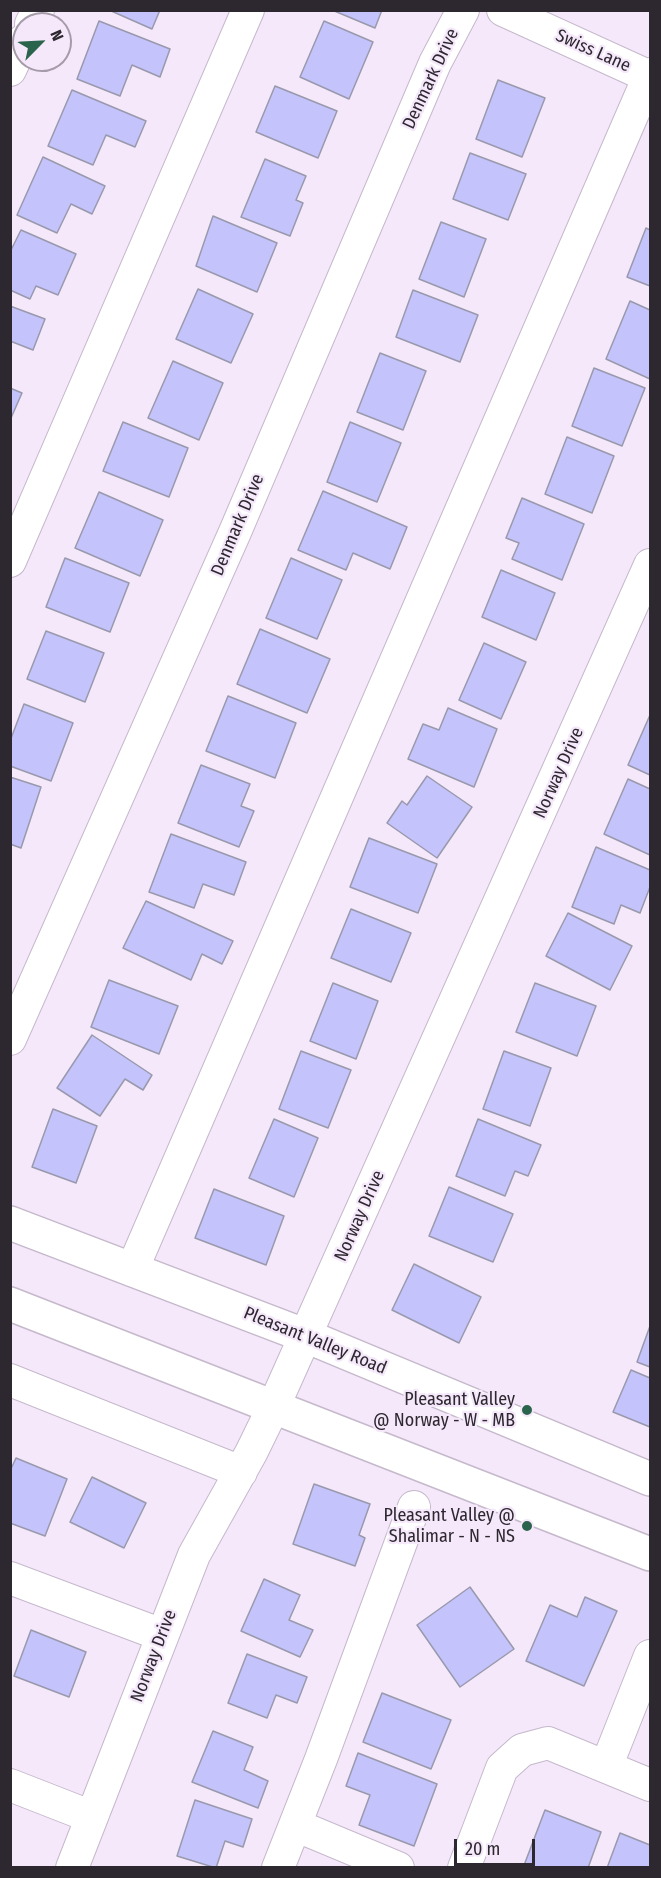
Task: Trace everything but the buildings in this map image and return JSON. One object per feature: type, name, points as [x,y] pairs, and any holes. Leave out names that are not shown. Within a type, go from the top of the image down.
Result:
[{"type":"main road","name":"Pleasant Valley Road","points":[[10,1223],[306,1336],[651,1479]]},
{"type":"main road","points":[[10,1304],[651,1554]]},
{"type":"street","points":[[10,561],[248,10]]},
{"type":"street","name":"Denmark Drive","points":[[10,1039],[231,543],[435,63],[463,10]]},
{"type":"street","name":"Swiss Lane","points":[[502,10],[650,76]]},
{"type":"street","points":[[132,1270],[650,76]]},
{"type":"street","name":"Norway Drive","points":[[72,1868],[194,1555],[241,1472],[273,1408],[651,565]]},
{"type":"street","points":[[10,1380],[241,1472]]},
{"type":"street","points":[[278,1868],[414,1507]]},
{"type":"street","points":[[10,1578],[162,1635]]},
{"type":"street","points":[[606,1767],[651,1656]]},
{"type":"street","points":[[464,1868],[502,1768],[522,1750],[548,1743],[651,1785]]},
{"type":"street","points":[[10,1785],[92,1817]]},
{"type":"street","points":[[295,1825],[398,1868]]},
{"type":"place","name":"Pleasant Valley @ Norway - W - MB","points":[[527,1410]]},
{"type":"place","name":"Pleasant Valley @ Shalimar - N - NS","points":[[527,1526]]}]
